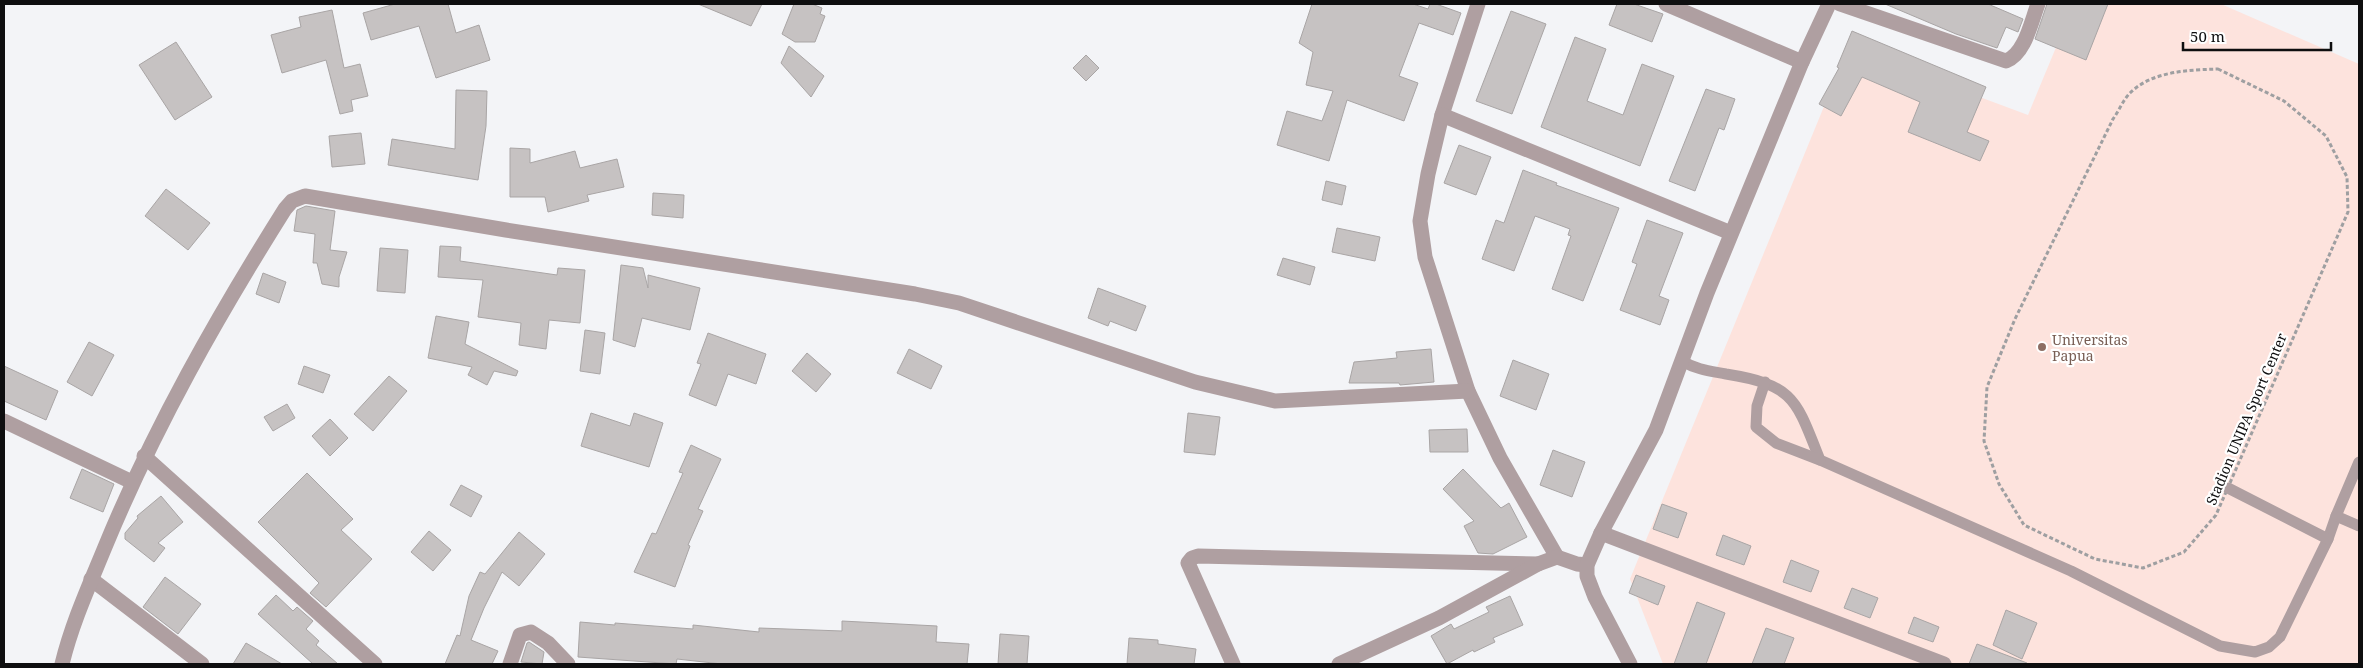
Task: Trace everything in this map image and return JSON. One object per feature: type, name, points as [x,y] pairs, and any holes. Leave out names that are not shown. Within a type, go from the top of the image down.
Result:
[{"type":"street","points":[[1478,4],[1442,115],[1428,174],[1420,221],[1425,258],[1468,391],[1500,458],[1557,557]]},
{"type":"street","points":[[1666,4],[1802,62]]},
{"type":"street","points":[[1630,664],[1595,597],[1587,576],[1587,565],[1601,533],[1656,430],[1706,293],[1802,62],[1829,4]]},
{"type":"street","points":[[1840,4],[2006,62],[2013,59],[2019,52],[2038,4]]},
{"type":"street","points":[[1442,115],[1731,233]]},
{"type":"street","points":[[62,664],[69,636],[91,579],[144,456],[216,323],[276,223],[292,201],[304,196],[941,299],[1055,334],[1195,382],[1275,401],[1468,391]]},
{"type":"street","points":[[4,421],[132,482]]},
{"type":"street","points":[[144,456],[375,664]]},
{"type":"street","points":[[1601,533],[1944,664]]},
{"type":"street","points":[[1233,664],[1188,564],[1192,558],[1198,556],[1538,564]]},
{"type":"street","points":[[1339,664],[1439,618],[1538,564],[1557,557],[1587,565]]},
{"type":"street","points":[[91,579],[202,664]]},
{"type":"street","points":[[510,664],[520,635],[531,632],[548,643],[568,664]]},
{"type":"lane","points":[[1682,361],[1705,372],[1765,382],[1780,389],[1792,399],[1803,419],[1820,460]]},
{"type":"lane","points":[[1765,382],[1757,406],[1756,427],[1776,443],[1820,460],[2071,571],[2220,646],[2254,652],[2269,647],[2280,637],[2328,539],[2359,462]]},
{"type":"lane","points":[[2228,488],[2328,539]]},
{"type":"lane","points":[[2336,516],[2359,526]]},
{"type":"path","name":"Stadion UNIPA Sport Center","points":[[2218,69],[2284,101],[2326,136],[2348,177],[2348,212],[2228,488],[2216,515],[2184,552],[2143,568],[2104,561],[2095,559],[2024,525],[1999,484],[1984,441],[1987,387],[2015,319],[2113,119],[2130,93],[2153,78],[2188,70],[2218,69]]},
{"type":"shaded area","name":"Universitas Papua","points":[[2074,4],[2221,4],[2359,64],[2359,664],[1663,664],[1630,579],[1848,48],[2028,115]]},
{"type":"building","points":[[395,4],[448,4],[456,33],[479,25],[490,60],[436,78],[419,26],[371,40],[363,13]]},
{"type":"building","points":[[698,4],[762,4],[751,26]]},
{"type":"building","points":[[794,4],[812,4],[822,8],[820,14],[825,16],[815,42],[795,42],[782,34]]},
{"type":"building","points":[[1312,4],[1413,4],[1428,9],[1430,4],[1436,4],[1461,13],[1453,35],[1419,23],[1399,76],[1418,83],[1404,121],[1347,100],[1329,161],[1277,145],[1287,111],[1322,121],[1333,91],[1306,85],[1313,52],[1299,43]]},
{"type":"building","points":[[1617,4],[1634,4],[1663,14],[1652,42],[1609,25]]},
{"type":"building","points":[[1885,4],[1988,4],[2023,19],[2018,32],[2006,27],[1997,48],[1956,34]]},
{"type":"building","points":[[2047,4],[2108,4],[2086,60],[2035,39]]},
{"type":"building","points":[[332,10],[344,68],[360,64],[368,96],[351,100],[353,111],[340,114],[326,60],[282,73],[271,35],[301,27],[299,17]]},
{"type":"building","points":[[1511,11],[1546,24],[1512,114],[1476,101]]},
{"type":"building","points":[[1852,31],[1986,87],[1967,132],[1989,141],[1980,161],[1908,132],[1920,102],[1862,77],[1841,116],[1819,104],[1839,68],[1837,67]]},
{"type":"building","points":[[1575,37],[1606,49],[1587,101],[1623,115],[1642,64],[1674,76],[1640,166],[1541,127]]},
{"type":"building","points":[[176,42],[212,97],[175,120],[139,65]]},
{"type":"building","points":[[789,46],[824,76],[811,97],[781,63]]},
{"type":"building","points":[[1086,55],[1099,68],[1086,81],[1073,68]]},
{"type":"building","points":[[1706,89],[1735,99],[1724,130],[1719,128],[1695,191],[1669,181]]},
{"type":"building","points":[[456,90],[487,91],[486,126],[478,180],[388,165],[392,139],[455,149]]},
{"type":"building","points":[[361,133],[365,164],[332,167],[329,136]]},
{"type":"building","points":[[1459,145],[1491,157],[1476,195],[1444,183]]},
{"type":"building","points":[[510,148],[530,149],[530,163],[575,151],[580,168],[617,159],[624,187],[587,195],[589,201],[548,212],[545,197],[510,197]]},
{"type":"building","points":[[1523,170],[1557,183],[1556,185],[1619,208],[1583,301],[1552,289],[1571,236],[1568,235],[1570,229],[1535,216],[1514,271],[1482,259],[1496,220],[1504,223]]},
{"type":"building","points":[[1326,181],[1346,186],[1342,205],[1322,200]]},
{"type":"building","points":[[166,189],[210,223],[188,250],[145,216]]},
{"type":"building","points":[[653,193],[684,195],[683,218],[652,215]]},
{"type":"building","points":[[306,206],[335,211],[330,250],[347,252],[339,277],[339,287],[322,284],[317,263],[313,263],[315,234],[294,231],[297,210]]},
{"type":"building","points":[[1647,220],[1683,233],[1659,296],[1669,300],[1660,325],[1620,310],[1637,264],[1632,262]]},
{"type":"building","points":[[1337,228],[1380,237],[1375,261],[1332,252]]},
{"type":"building","points":[[440,246],[461,247],[460,261],[557,275],[558,268],[585,270],[580,323],[549,320],[546,349],[519,345],[521,323],[478,317],[483,280],[438,277]]},
{"type":"building","points":[[380,248],[408,250],[405,293],[377,291]]},
{"type":"building","points":[[1283,258],[1315,267],[1310,285],[1277,275]]},
{"type":"building","points":[[621,265],[643,268],[648,288],[648,275],[700,288],[690,330],[642,318],[635,347],[613,340]]},
{"type":"building","points":[[263,273],[286,282],[279,303],[256,294]]},
{"type":"building","points":[[1098,288],[1146,306],[1136,331],[1110,321],[1108,326],[1088,318]]},
{"type":"building","points":[[436,316],[469,322],[465,344],[518,371],[516,376],[494,371],[487,385],[468,375],[472,367],[428,358]]},
{"type":"building","points":[[585,330],[605,333],[600,374],[580,371]]},
{"type":"building","points":[[708,333],[766,354],[756,384],[728,374],[716,406],[689,395],[701,364],[697,363]]},
{"type":"building","points":[[89,342],[114,355],[92,396],[67,382]]},
{"type":"building","points":[[909,349],[942,366],[931,389],[897,373]]},
{"type":"building","points":[[1431,349],[1434,382],[1400,385],[1399,383],[1349,383],[1354,362],[1397,358],[1396,352]]},
{"type":"building","points":[[807,353],[831,374],[816,392],[792,371]]},
{"type":"building","points":[[1513,360],[1549,374],[1536,410],[1500,396]]},
{"type":"building","points":[[4,366],[58,391],[46,420],[4,401]]},
{"type":"building","points":[[304,366],[330,375],[323,393],[298,384]]},
{"type":"building","points":[[389,376],[407,391],[373,431],[354,414]]},
{"type":"building","points":[[287,404],[295,418],[273,431],[264,417]]},
{"type":"building","points":[[591,413],[630,426],[634,413],[663,423],[649,467],[581,446]]},
{"type":"building","points":[[1188,413],[1220,417],[1215,455],[1184,452]]},
{"type":"building","points":[[330,419],[348,438],[330,456],[312,436]]},
{"type":"building","points":[[1467,429],[1468,452],[1430,452],[1429,430]]},
{"type":"building","points":[[691,445],[721,459],[698,509],[703,511],[688,545],[690,546],[675,587],[634,572],[652,533],[656,534],[683,473],[679,472]]},
{"type":"building","points":[[1553,450],[1585,462],[1572,497],[1540,485]]},
{"type":"building","points":[[82,469],[114,484],[103,512],[70,498]]},
{"type":"building","points":[[1463,469],[1501,508],[1509,503],[1527,537],[1493,554],[1478,553],[1464,526],[1474,521],[1443,489]]},
{"type":"building","points":[[307,473],[353,519],[341,530],[372,559],[326,607],[310,593],[319,583],[258,522]]},
{"type":"building","points":[[461,485],[482,496],[471,517],[450,505]]},
{"type":"building","points":[[161,496],[183,522],[158,543],[165,548],[154,562],[125,539],[125,533],[138,518],[137,516]]},
{"type":"building","points":[[1662,504],[1687,513],[1678,538],[1653,529]]},
{"type":"building","points":[[429,531],[451,550],[433,571],[411,552]]},
{"type":"building","points":[[519,532],[545,554],[519,586],[502,572],[484,608],[471,640],[498,651],[492,664],[445,664],[457,635],[460,636],[469,596],[480,572],[485,574]]},
{"type":"building","points":[[1723,535],[1751,546],[1744,565],[1716,555]]},
{"type":"building","points":[[1791,560],[1819,571],[1811,592],[1783,582]]},
{"type":"building","points":[[1636,575],[1665,586],[1658,605],[1629,593]]},
{"type":"building","points":[[165,577],[201,604],[178,634],[143,607]]},
{"type":"building","points":[[1852,588],[1878,598],[1870,618],[1844,608]]},
{"type":"building","points":[[276,595],[293,611],[297,607],[313,621],[306,629],[319,641],[316,645],[338,664],[313,664],[258,614]]},
{"type":"building","points":[[1510,596],[1523,625],[1493,638],[1495,642],[1474,652],[1473,650],[1447,664],[1431,636],[1451,624],[1454,629],[1489,612],[1486,607]]},
{"type":"building","points":[[1697,602],[1725,613],[1706,664],[1674,664]]},
{"type":"building","points":[[2006,610],[2037,623],[2022,659],[1993,645]]},
{"type":"building","points":[[1914,617],[1939,627],[1933,642],[1908,633]]},
{"type":"building","points":[[842,621],[937,626],[936,642],[969,644],[967,664],[722,664],[677,659],[676,664],[578,657],[580,622],[693,629],[693,625],[759,632],[759,628],[842,631]]},
{"type":"building","points":[[1766,628],[1794,638],[1784,664],[1752,664]]},
{"type":"building","points":[[1000,634],[1029,636],[1027,664],[998,664]]},
{"type":"building","points":[[1129,638],[1158,640],[1158,644],[1196,649],[1194,664],[1127,664]]},
{"type":"building","points":[[529,642],[544,652],[542,664],[521,662]]},
{"type":"building","points":[[246,643],[282,664],[233,664]]},
{"type":"building","points":[[1977,644],[2027,663],[2027,664],[1969,664]]},
{"type":"place","name":"Universitas Papua","points":[[2042,347]]}]
